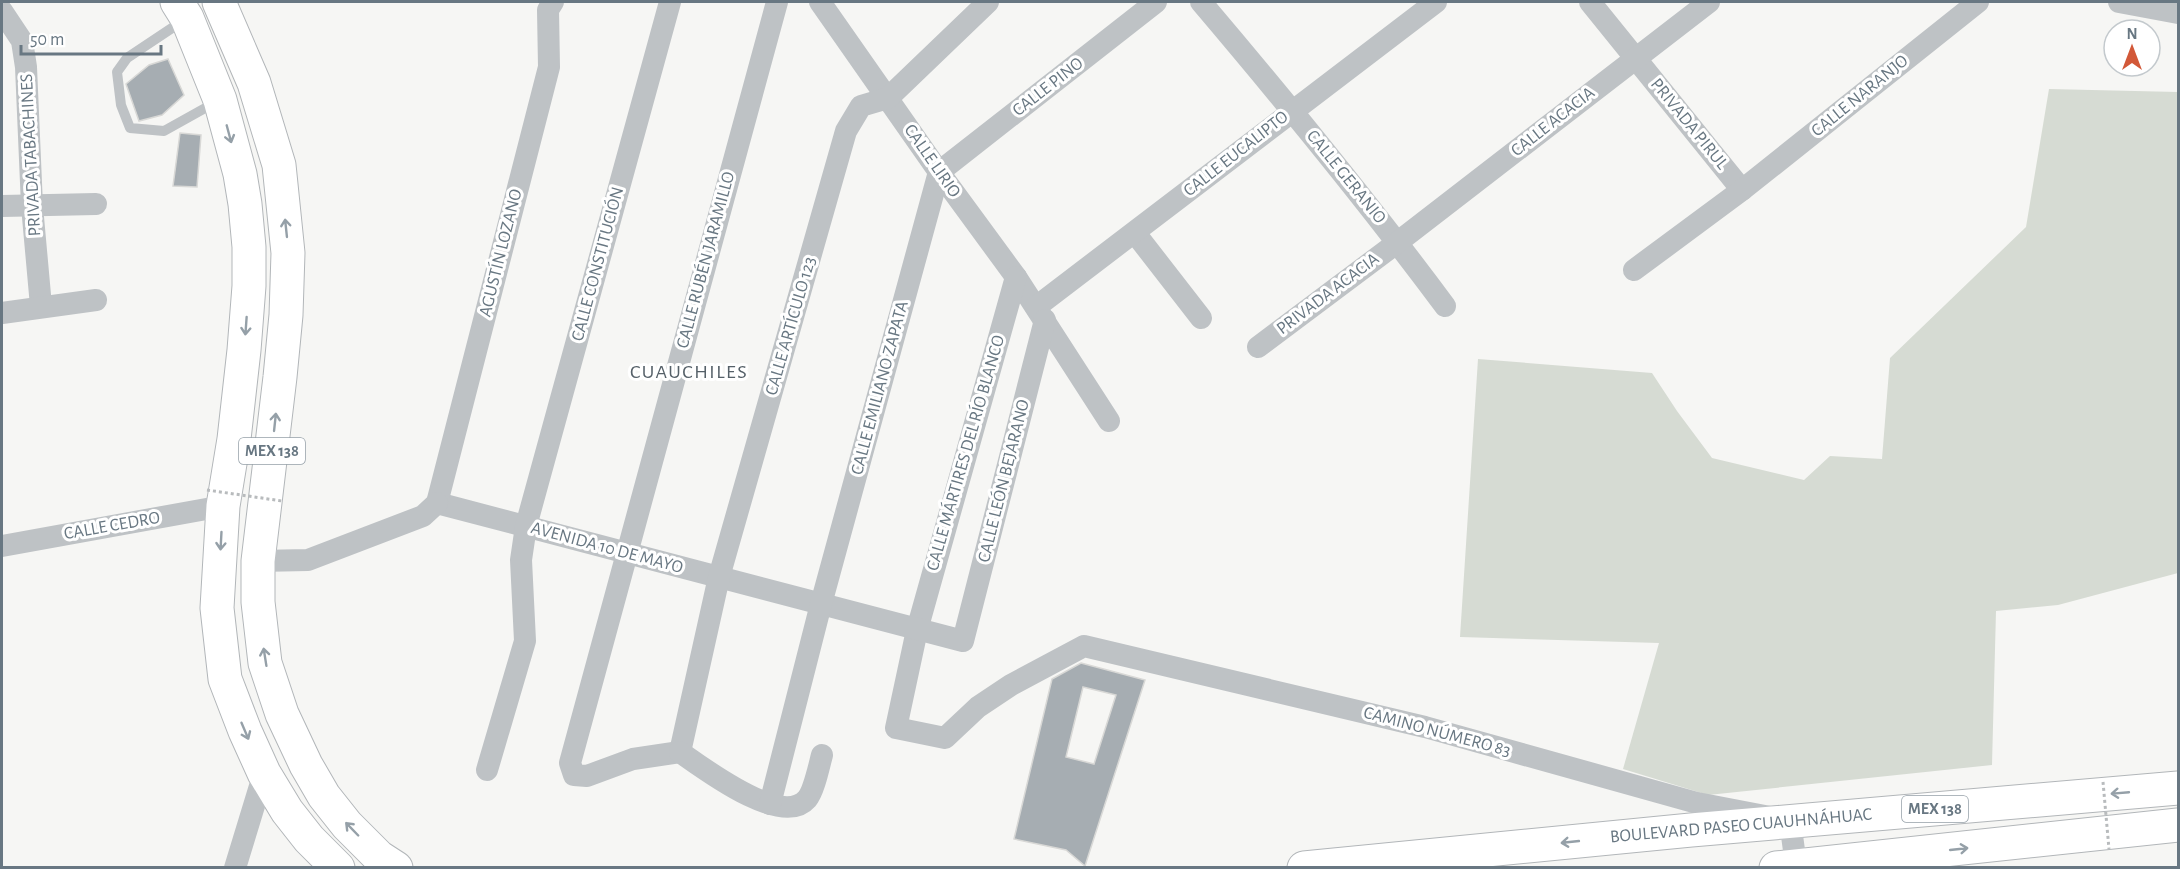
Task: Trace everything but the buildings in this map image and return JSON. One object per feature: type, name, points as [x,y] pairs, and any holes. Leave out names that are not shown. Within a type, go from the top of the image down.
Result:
[{"type":"main road","name":"MEX 138","points":[[219,2],[254,83],[279,165],[288,253],[286,315],[280,377],[258,561],[258,602],[265,663],[282,714],[306,765],[324,796],[347,825],[379,857],[396,867]]},
{"type":"main road","name":"MEX 138","points":[[182,10],[220,100],[240,174],[249,247],[249,286],[234,439],[215,498],[217,608],[225,679],[264,773],[287,811],[309,839],[338,867]]},
{"type":"main road","name":"BOULEVARD PASEO CUAUHNÁHUAC","points":[[1304,867],[2178,787]]},
{"type":"main road","name":"MEX 138","points":[[1789,867],[1916,860],[2178,825]]},
{"type":"street","name":"AGUSTÍN LOZANO","points":[[436,503],[549,67],[548,10],[553,2]]},
{"type":"street","name":"CALLE CONSTITUCIÓN","points":[[487,770],[525,641],[521,560],[526,526],[670,2]]},
{"type":"street","name":"CALLE RUBÉN JARAMILLO","points":[[680,752],[633,759],[587,776],[574,775],[570,763],[777,2]]},
{"type":"street","name":"CALLE LIRIO","points":[[820,2],[1016,277],[1109,421]]},
{"type":"street","points":[[888,98],[988,2]]},
{"type":"street","name":"CALLE PINO","points":[[939,172],[1156,2]]},
{"type":"street","name":"CALLE GERANIO","points":[[1201,2],[1293,110],[1398,242],[1445,306]]},
{"type":"street","name":"CALLE EUCALIPTO","points":[[1040,314],[1135,233],[1436,2]]},
{"type":"street","name":"PRIVADA PIRUL","points":[[1590,2],[1742,190]]},
{"type":"street","name":"CALLE ACACIA","points":[[1398,242],[1709,2]]},
{"type":"street","name":"CALLE NARANJO","points":[[1634,270],[1742,190],[1977,2]]},
{"type":"street","points":[[2119,2],[2178,13]]},
{"type":"street","name":"PRIVADA TABACHINES","points":[[2,10],[22,41],[26,67],[32,206],[41,306]]},
{"type":"street","name":"CALLE ARTÍCULO 123","points":[[680,752],[719,577],[846,131],[861,106],[888,98]]},
{"type":"street","name":"CALLE EMILIANO ZAPATA","points":[[771,804],[821,604],[939,172]]},
{"type":"street","points":[[2,206],[96,204]]},
{"type":"street","points":[[1135,233],[1201,318]]},
{"type":"street","name":"PRIVADA ACACIA","points":[[1258,347],[1398,242]]},
{"type":"street","name":"CALLE MÁRTIRES DEL RÍO BLANCO","points":[[1016,277],[917,630],[896,728],[945,738],[978,707],[1011,685],[1084,645]]},
{"type":"street","points":[[2,313],[96,300]]},
{"type":"street","name":"CALLE LEÓN BEJARANO","points":[[963,641],[1040,314]]},
{"type":"street","name":"CALLE CEDRO","points":[[2,546],[215,498]]},
{"type":"street","points":[[258,561],[308,560],[423,516],[436,503]]},
{"type":"street","name":"AVENIDA 10 DE MAYO","points":[[436,503],[963,641]]},
{"type":"street","name":"CAMINO NÚMERO 83","points":[[1084,645],[1425,727],[1697,803],[1790,821]]},
{"type":"street","points":[[680,752],[731,787],[785,808],[802,804],[809,798],[822,755]]},
{"type":"street","points":[[235,867],[264,773]]},
{"type":"street","points":[[1789,867],[1790,821]]},
{"type":"lane","points":[[182,10],[127,58],[117,72],[121,105],[130,128],[164,131],[220,100]]},
{"type":"path","points":[[215,498],[282,501]]},
{"type":"path","points":[[2103,782],[2109,849]]},
{"type":"shaded area","points":[[2049,89],[2178,92],[2178,573],[2058,605],[1996,611],[1992,765],[1708,795],[1623,769],[1659,643],[1460,637],[1478,359],[1652,373],[1712,458],[1804,480],[1830,456],[1882,459],[1890,358],[2026,227]]},
{"type":"district","name":"CUAUCHILES","points":[[689,372]]}]
